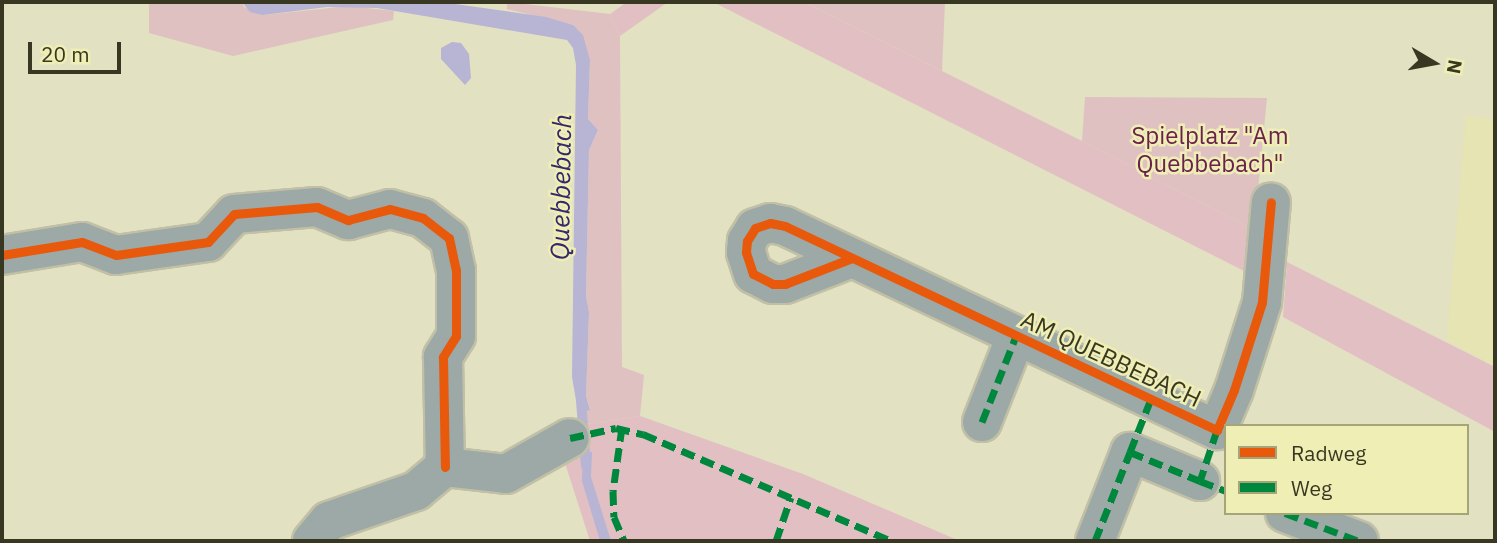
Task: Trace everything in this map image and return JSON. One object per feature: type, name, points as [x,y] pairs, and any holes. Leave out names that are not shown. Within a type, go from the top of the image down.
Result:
[{"type":"street","name":"AM QUEBBEBACH","points":[[1213,486],[1217,430],[1234,390],[1262,302],[1271,202]]},
{"type":"street","points":[[2,256],[82,242],[116,255],[208,242],[234,214],[317,207],[348,220],[390,209],[423,218],[449,238],[456,270],[456,335],[443,357],[445,467]]},
{"type":"street","name":"AM QUEBBEBACH","points":[[852,258],[1217,430]]},
{"type":"street","points":[[982,422],[1016,336]]},
{"type":"street","points":[[1095,541],[1151,399]]},
{"type":"street","points":[[312,541],[329,521],[416,491],[445,467],[506,474],[570,438]]},
{"type":"street","points":[[1130,452],[1213,486]]},
{"type":"street","points":[[1290,515],[1359,541]]},
{"type":"shaded area","points":[[242,2],[441,2],[546,17],[573,25],[583,35],[590,60],[588,119],[598,130],[589,150],[586,396],[590,410],[578,412],[572,377],[576,65],[573,48],[567,40],[377,8],[327,7],[263,15],[250,12]]},
{"type":"shaded area","points":[[627,2],[668,2],[620,36],[610,14]]},
{"type":"shaded area","points":[[713,2],[804,2],[1082,141],[1254,230],[1252,275]]},
{"type":"shaded area","points":[[452,42],[461,43],[469,54],[471,78],[465,85],[441,59],[441,48]]},
{"type":"shaded area","points":[[1466,116],[1495,119],[1495,367],[1447,340]]},
{"type":"shaded area","points":[[1287,262],[1495,367],[1495,432],[1283,317]]},
{"type":"shaded area","points":[[640,416],[803,474],[960,541],[590,541],[566,466],[580,425]]},
{"type":"shaded area","points":[[592,452],[591,477],[611,541],[600,541],[582,481],[583,453]]},
{"type":"green space","points":[[149,2],[242,2],[244,7],[263,15],[349,6],[394,11],[393,20],[233,56],[149,33]]},
{"type":"green space","points":[[507,2],[610,14],[620,36],[622,367],[644,375],[640,416],[580,425],[578,412],[590,409],[586,396],[589,150],[598,130],[588,119],[590,60],[573,25],[507,9]]},
{"type":"green space","points":[[804,2],[945,2],[942,71]]},
{"type":"green space","name":"Spielplatz \"Am Quebbebach\"","points":[[1085,97],[1267,98],[1254,230],[1082,141]]},
{"type":"waterway","name":"Quebbebach","points":[[581,400],[586,466]]},
{"type":"marked path","points":[[982,422],[1016,336]]},
{"type":"marked path","points":[[1130,452],[1151,399]]},
{"type":"marked path","points":[[622,427],[613,491],[614,517],[624,541]]},
{"type":"marked path","points":[[570,438],[616,428],[643,434],[891,541]]},
{"type":"marked path","points":[[1217,430],[1200,481],[1224,490]]},
{"type":"marked path","points":[[1095,541],[1130,452],[1200,481]]},
{"type":"marked path","points":[[776,541],[791,497]]},
{"type":"marked path","points":[[1290,515],[1359,541]]},
{"type":"cycle path","points":[[852,258],[785,284],[773,284],[753,274],[746,252],[747,241],[755,228],[770,223],[785,226],[1217,430],[1234,390],[1262,302],[1271,202]]},
{"type":"cycle path","points":[[2,255],[82,242],[116,255],[208,242],[234,214],[317,207],[348,220],[390,209],[423,218],[449,238],[456,270],[456,336],[443,357],[445,467]]}]
